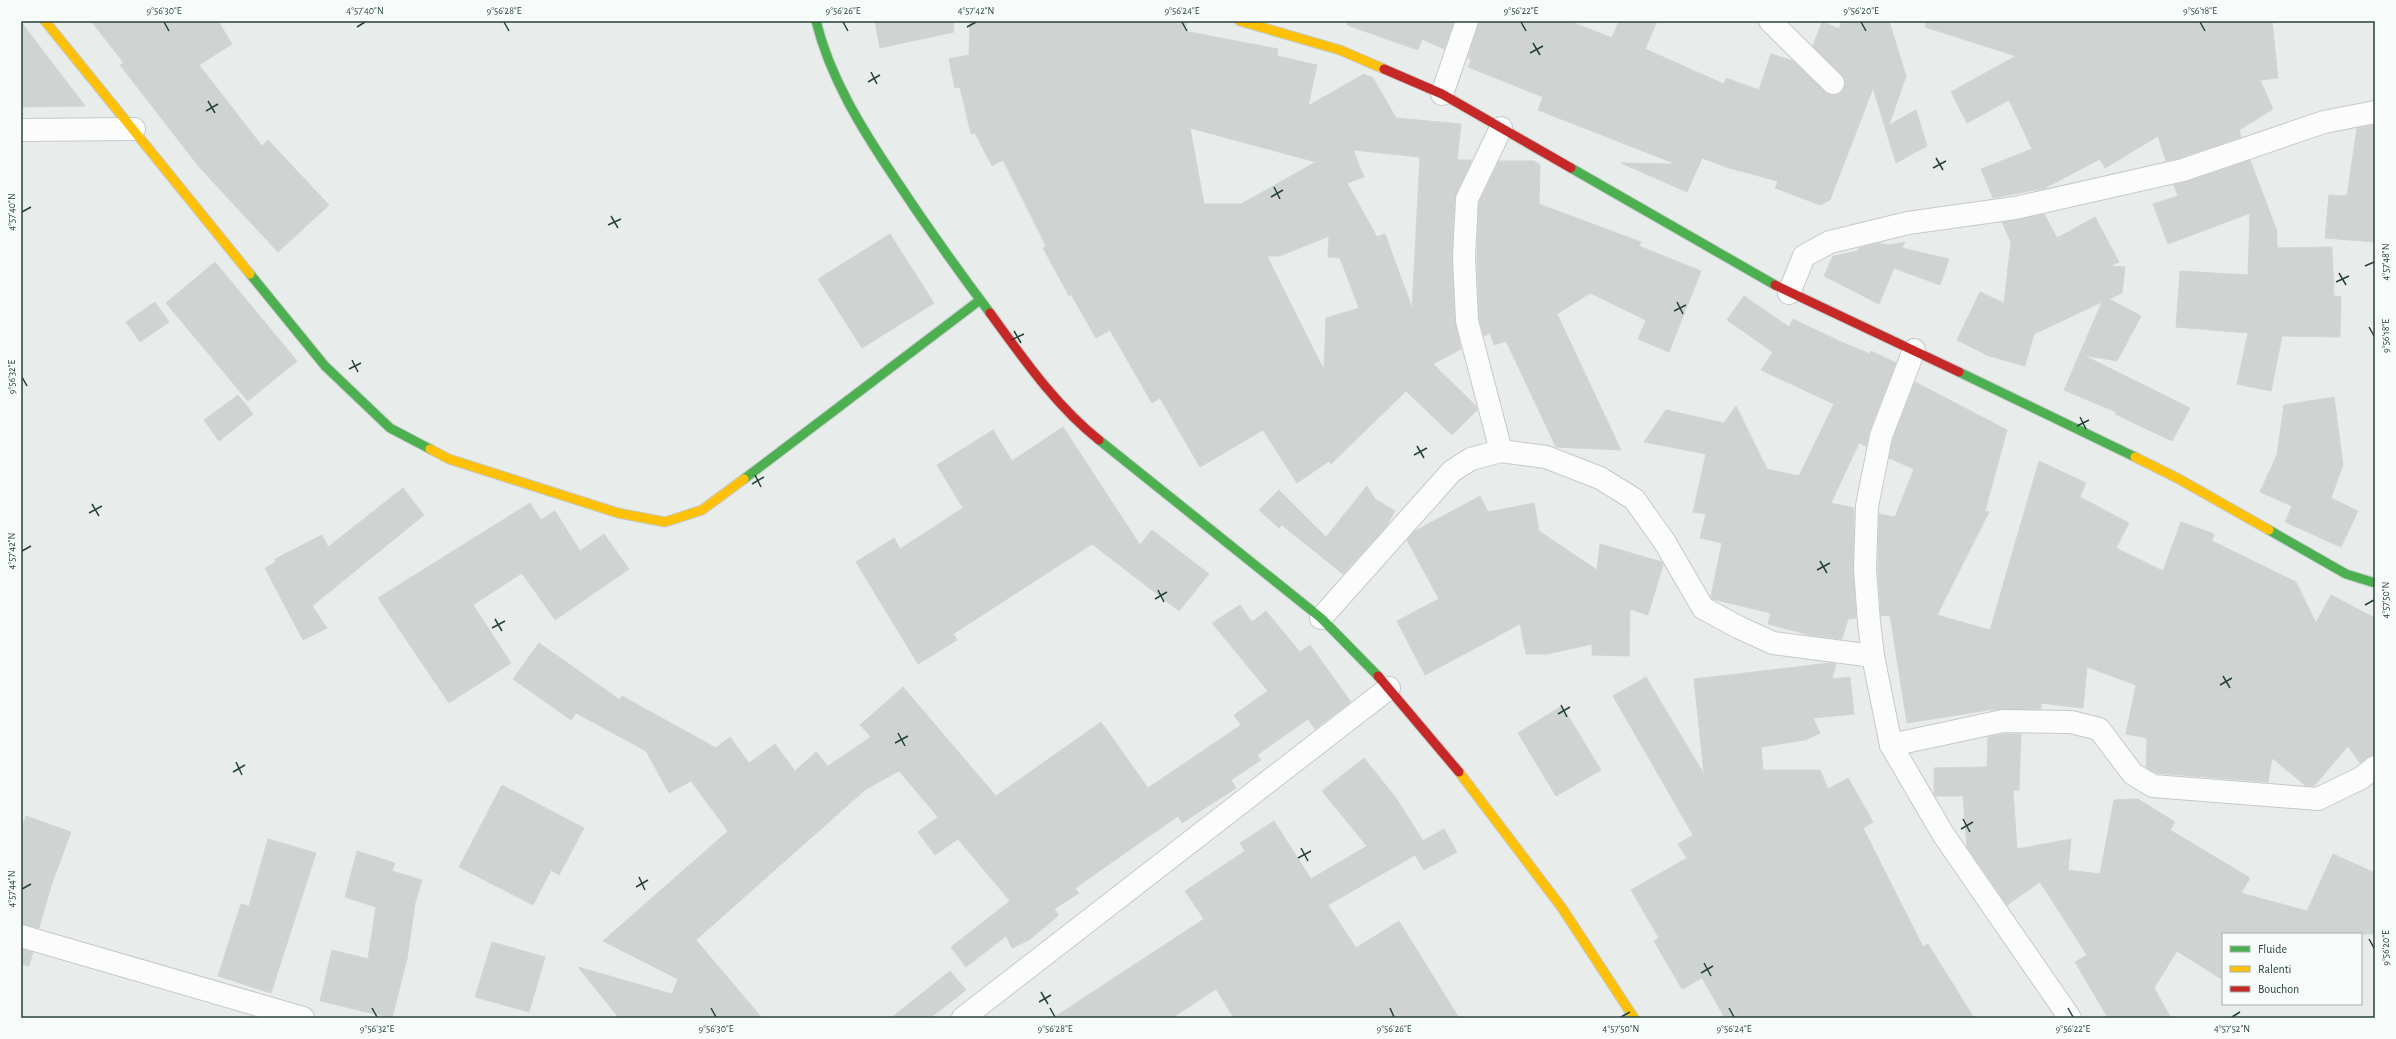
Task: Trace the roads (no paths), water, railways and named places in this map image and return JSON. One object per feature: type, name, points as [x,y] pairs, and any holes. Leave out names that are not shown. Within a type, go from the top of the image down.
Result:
[{"type":"street","points":[[45,21],[325,366],[390,428],[449,459],[618,513],[665,522],[702,510],[980,300]]},
{"type":"street","points":[[816,21],[820,37],[856,120],[928,229],[1039,380],[1083,427],[1321,618],[1354,649],[1450,760],[1539,876],[1634,1018]]},
{"type":"street","points":[[1240,21],[1340,50],[1442,94],[1789,294],[1914,350],[2179,479],[2346,574],[2375,583]]},
{"type":"street","points":[[1442,94],[1467,21]]},
{"type":"street","points":[[1770,21],[1833,83]]},
{"type":"street","points":[[1789,294],[1804,256],[1830,242],[1908,223],[2015,208],[2183,170],[2324,122],[2375,112]]},
{"type":"street","points":[[1500,128],[1467,199],[1464,257],[1467,321],[1501,451]]},
{"type":"street","points":[[21,130],[134,129]]},
{"type":"street","points":[[1914,350],[1882,436],[1867,506],[1865,569],[1873,656],[1891,745],[1943,834],[2070,1018]]},
{"type":"street","points":[[1321,618],[1452,471],[1471,459],[1501,451],[1546,457],[1600,478],[1634,499],[1664,541],[1703,608],[1738,627],[1773,643],[1873,656]]},
{"type":"street","points":[[963,1018],[1389,688]]},
{"type":"street","points":[[1891,745],[2003,721],[2072,722],[2098,729],[2133,774],[2153,786],[2318,799],[2362,778],[2375,767]]},
{"type":"street","points":[[21,936],[303,1018]]}]
